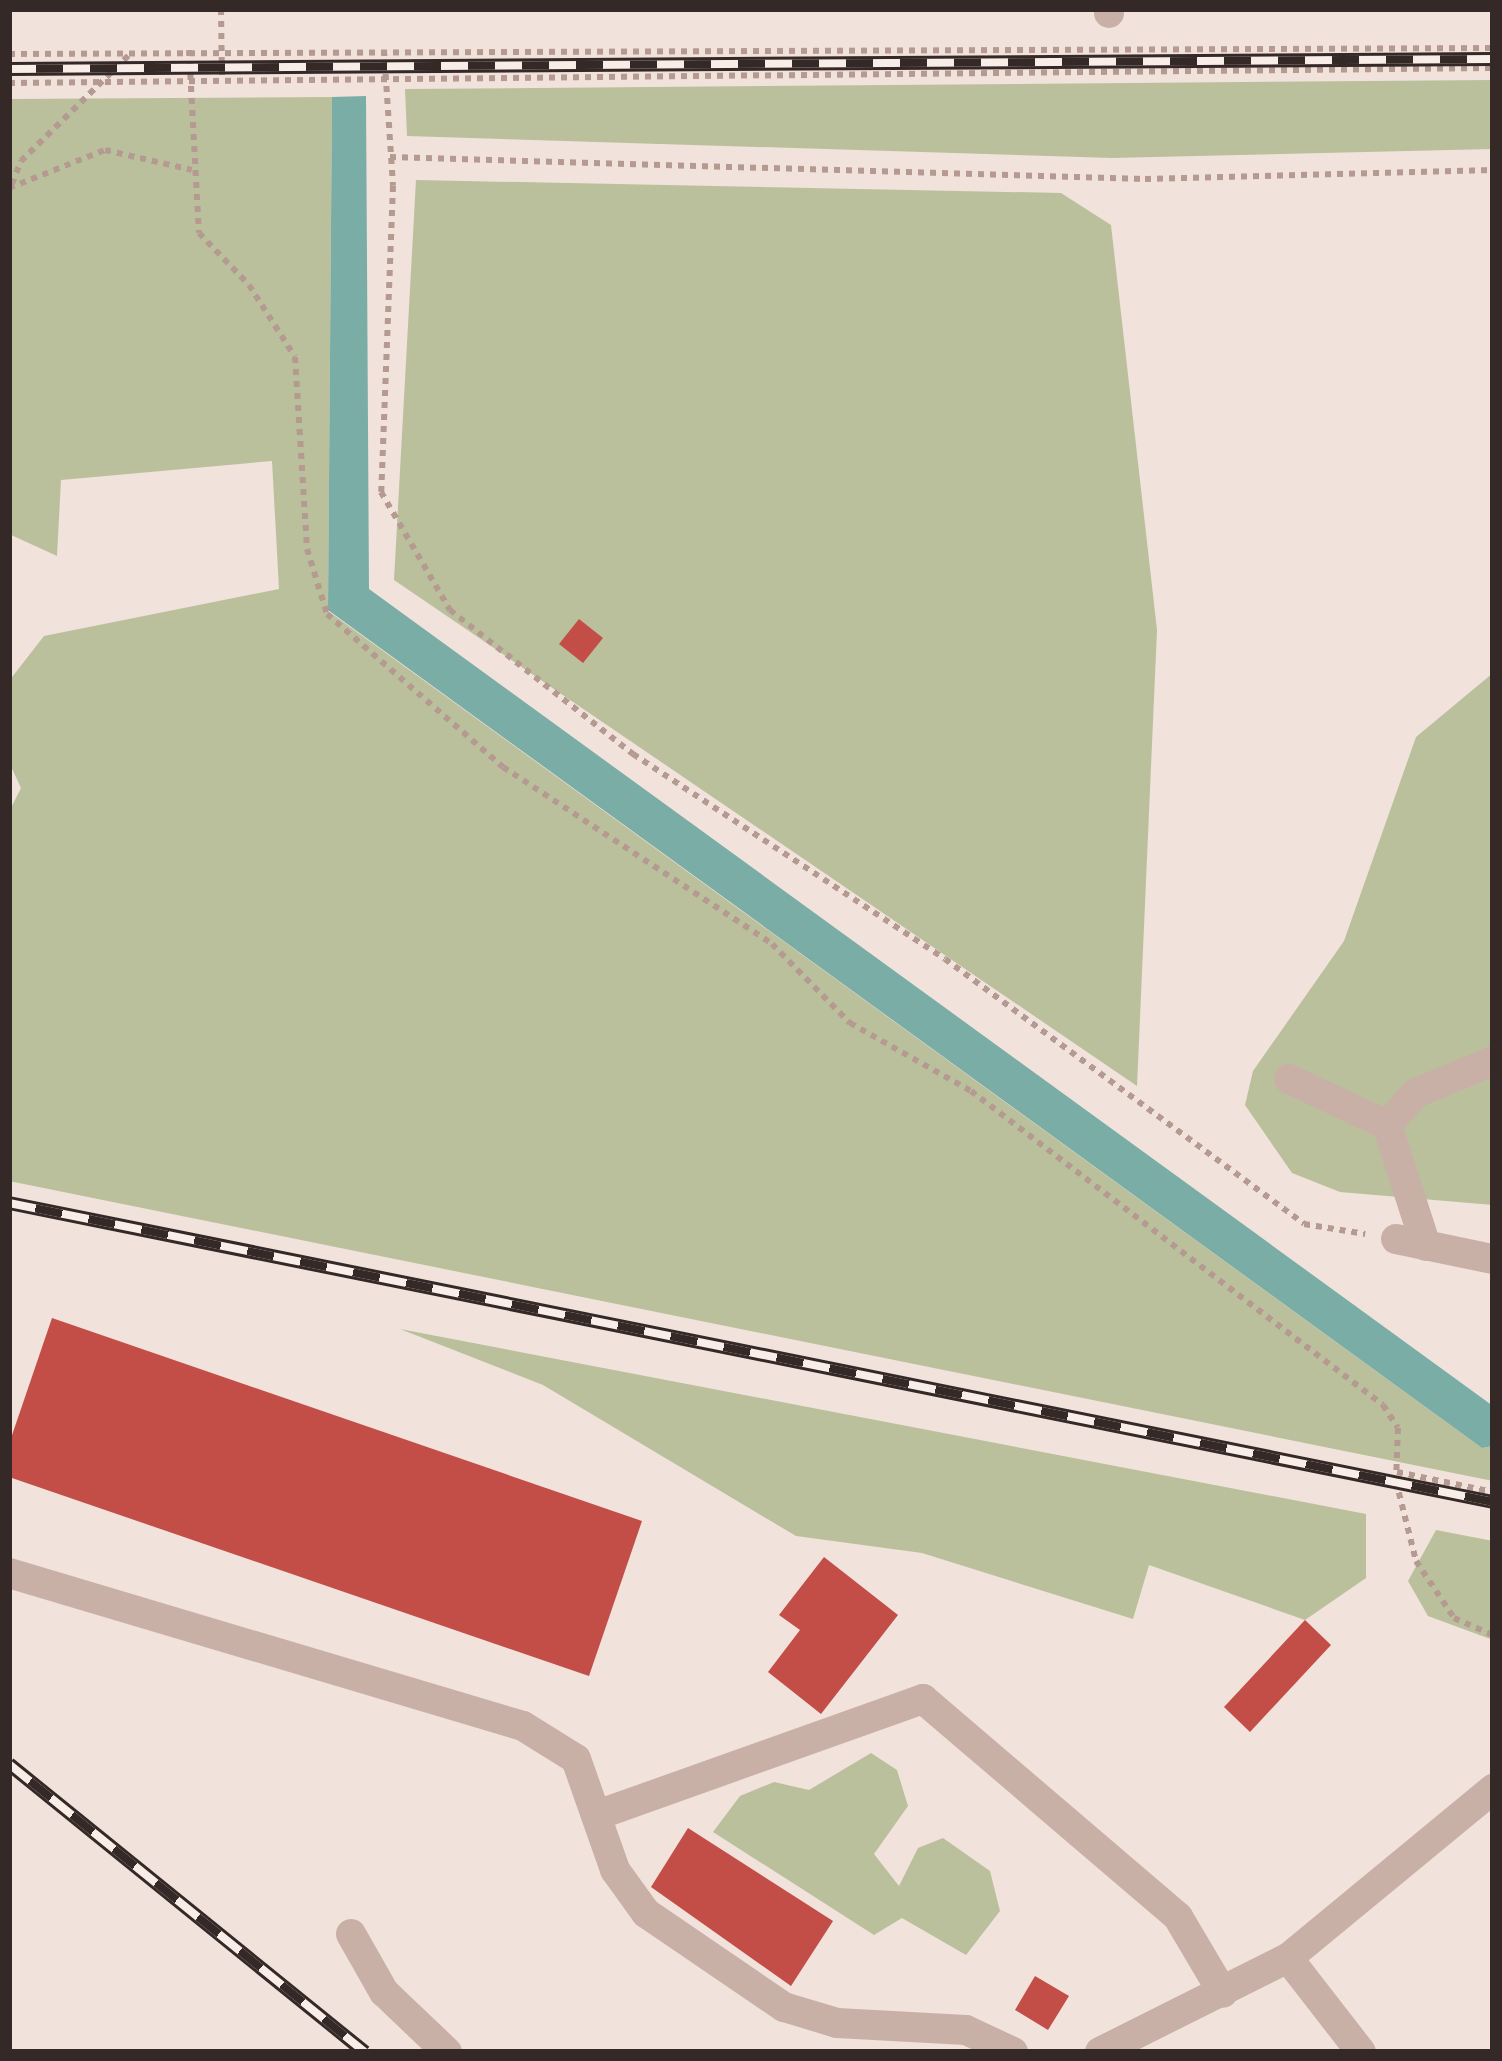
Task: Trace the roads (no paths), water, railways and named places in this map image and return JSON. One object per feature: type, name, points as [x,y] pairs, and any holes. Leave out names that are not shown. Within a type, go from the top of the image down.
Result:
[{"type":"lane","points":[[1387,1125],[1416,1093],[1493,1061]]},
{"type":"lane","points":[[1289,1079],[1387,1125]]},
{"type":"lane","points":[[1387,1125],[1412,1243],[1493,1259]]},
{"type":"lane","points":[[9,1573],[523,1726],[576,1759],[603,1813],[615,1870],[646,1913],[784,2007],[837,2023],[967,2030],[1013,2052]]},
{"type":"lane","points":[[603,1813],[923,1699],[1178,1917],[1223,1993]]},
{"type":"lane","points":[[1100,2052],[1288,1958],[1493,1789]]},
{"type":"lane","points":[[351,1934],[384,1992],[447,2052]]},
{"type":"lane","points":[[1288,1958],[1361,2052]]},
{"type":"water","points":[[366,96],[369,589],[1493,1406],[1493,1446],[1482,1448],[328,610],[332,97]]},
{"type":"railway","points":[[9,69],[1493,59]]},
{"type":"railway","points":[[9,1203],[1493,1502]]},
{"type":"railway","points":[[9,1764],[365,2052]]}]
